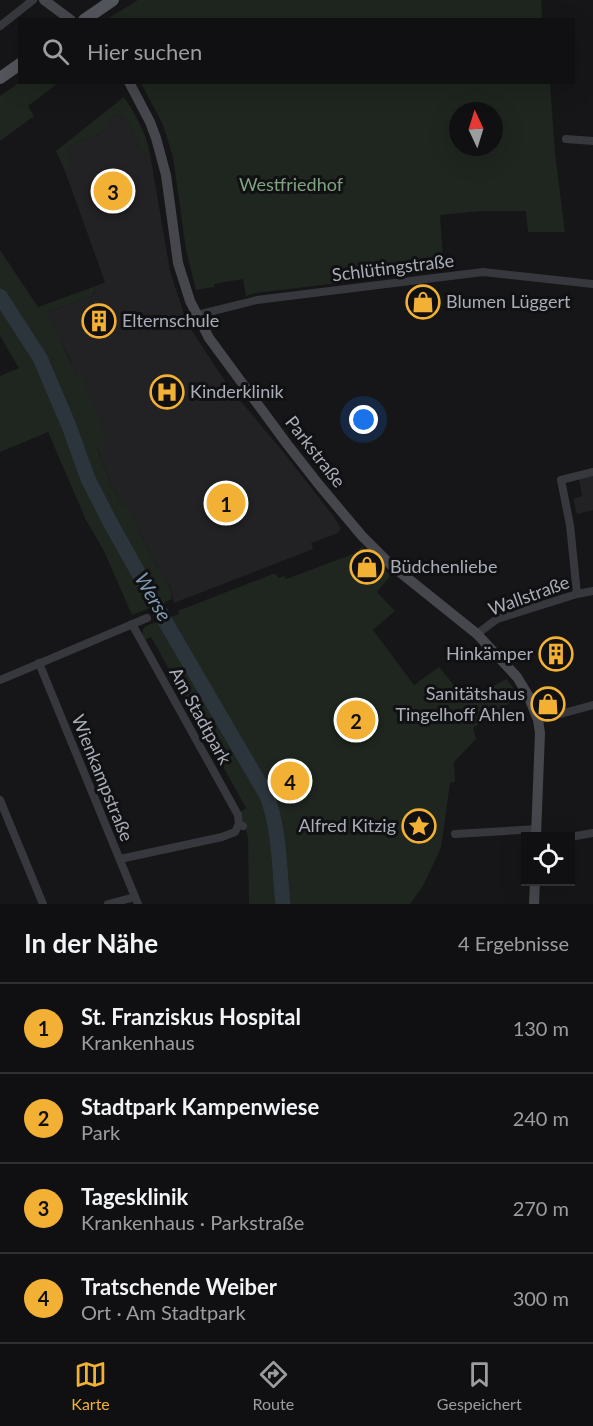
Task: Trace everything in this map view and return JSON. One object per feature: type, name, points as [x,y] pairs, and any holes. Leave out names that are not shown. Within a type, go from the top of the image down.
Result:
[{"type":"main road","points":[[87,18],[113,0]]},
{"type":"main road","points":[[0,78],[18,65]]},
{"type":"street","points":[[0,26],[33,0]]},
{"type":"street","points":[[44,0],[68,18]]},
{"type":"street","name":"Parkstraße","points":[[130,84],[150,122],[159,148],[166,175],[178,263],[187,291],[209,338],[320,486],[362,536],[391,565],[477,634],[518,677],[528,695],[540,732],[537,832]]},
{"type":"street","points":[[566,139],[593,141]]},
{"type":"street","name":"Schlütingstraße","points":[[197,315],[257,300],[483,273],[593,284]]},
{"type":"street","points":[[577,594],[570,525],[561,480],[593,472]]},
{"type":"street","name":"Wallstraße","points":[[477,634],[497,619],[593,591]]},
{"type":"street","points":[[0,680],[147,618]]},
{"type":"street","name":"Am Stadtpark","points":[[120,859],[230,834],[241,825],[238,815],[132,624]]},
{"type":"street","name":"Wienkampstraße","points":[[39,663],[136,901]]},
{"type":"street","points":[[538,720],[593,705]]},
{"type":"street","points":[[0,800],[42,904]]},
{"type":"street","points":[[455,834],[521,833]]},
{"type":"street","points":[[575,836],[593,833]]},
{"type":"street","points":[[534,904],[535,886]]},
{"type":"street","points":[[108,904],[136,901]]},
{"type":"shaded area","points":[[122,115],[131,128],[140,150],[150,154],[170,271],[192,331],[229,387],[280,448],[341,528],[338,533],[311,543],[313,549],[174,603],[170,586],[152,557],[128,505],[123,504],[111,485],[97,447],[80,375],[76,376],[48,312],[92,296],[96,286],[105,282],[65,171],[70,169],[67,149],[99,134],[107,127],[111,116]]},
{"type":"shaded area","points":[[593,475],[593,510],[577,514],[573,499],[582,496],[579,479]]},
{"type":"green space","points":[[138,0],[541,0],[542,18],[109,18]]},
{"type":"green space","points":[[18,83],[57,84],[28,106],[34,116],[0,141],[0,96]]},
{"type":"green space","name":"Westfriedhof","points":[[142,84],[550,84],[555,153],[565,232],[528,232],[526,211],[481,211],[440,215],[444,270],[246,296],[243,279],[196,290],[186,250],[173,157],[163,125]]},
{"type":"green space","points":[[124,97],[140,124],[150,154],[140,150],[131,128],[122,115],[112,116],[107,127],[99,134],[67,149],[71,163],[70,169],[65,171],[56,151]]},
{"type":"green space","points":[[0,250],[38,307],[96,286],[92,296],[48,312],[76,376],[81,374],[105,435],[105,440],[97,448],[111,485],[123,504],[128,505],[145,544],[170,588],[172,599],[162,604],[112,520],[92,478],[43,357],[0,291]]},
{"type":"green space","points":[[0,301],[37,360],[86,481],[152,607],[132,615],[104,551],[86,520],[48,432],[0,452],[0,376],[19,368],[0,336]]},
{"type":"green space","points":[[363,546],[365,556],[391,575],[377,592],[395,611],[373,630],[414,685],[439,667],[467,701],[506,679],[517,692],[517,698],[473,728],[476,739],[454,762],[455,782],[450,783],[441,848],[423,886],[410,904],[287,904],[285,863],[272,795],[169,618],[179,614],[178,611],[273,574],[279,578],[284,576],[286,579],[353,554]]},
{"type":"green space","points":[[161,621],[263,798],[273,837],[278,904],[249,904],[248,837],[240,812],[246,808],[151,637],[145,640],[144,628]]},
{"type":"waterway","name":"Werse","points":[[0,296],[40,358],[69,426],[88,479],[110,522],[267,796],[277,836],[283,904]]},
{"type":"place","name":"Tagesklinik","points":[[113,191]]},
{"type":"place","name":"Blumen Lüggert","points":[[423,302]]},
{"type":"place","name":"Elternschule","points":[[99,321]]},
{"type":"place","name":"Kinderklinik","points":[[167,392]]},
{"type":"place","name":"St. Franziskus Hospital","points":[[226,503]]},
{"type":"place","name":"Büdchenliebe","points":[[367,567]]},
{"type":"place","name":"Hinkämper","points":[[556,654]]},
{"type":"place","name":"Sanitätshaus Tingelhoff Ahlen","points":[[548,704]]},
{"type":"place","name":"Stadtpark Kampenwiese","points":[[356,720]]},
{"type":"place","name":"Tratschende Weiber","points":[[290,781]]},
{"type":"place","name":"Alfred Kitzig","points":[[419,826]]}]
